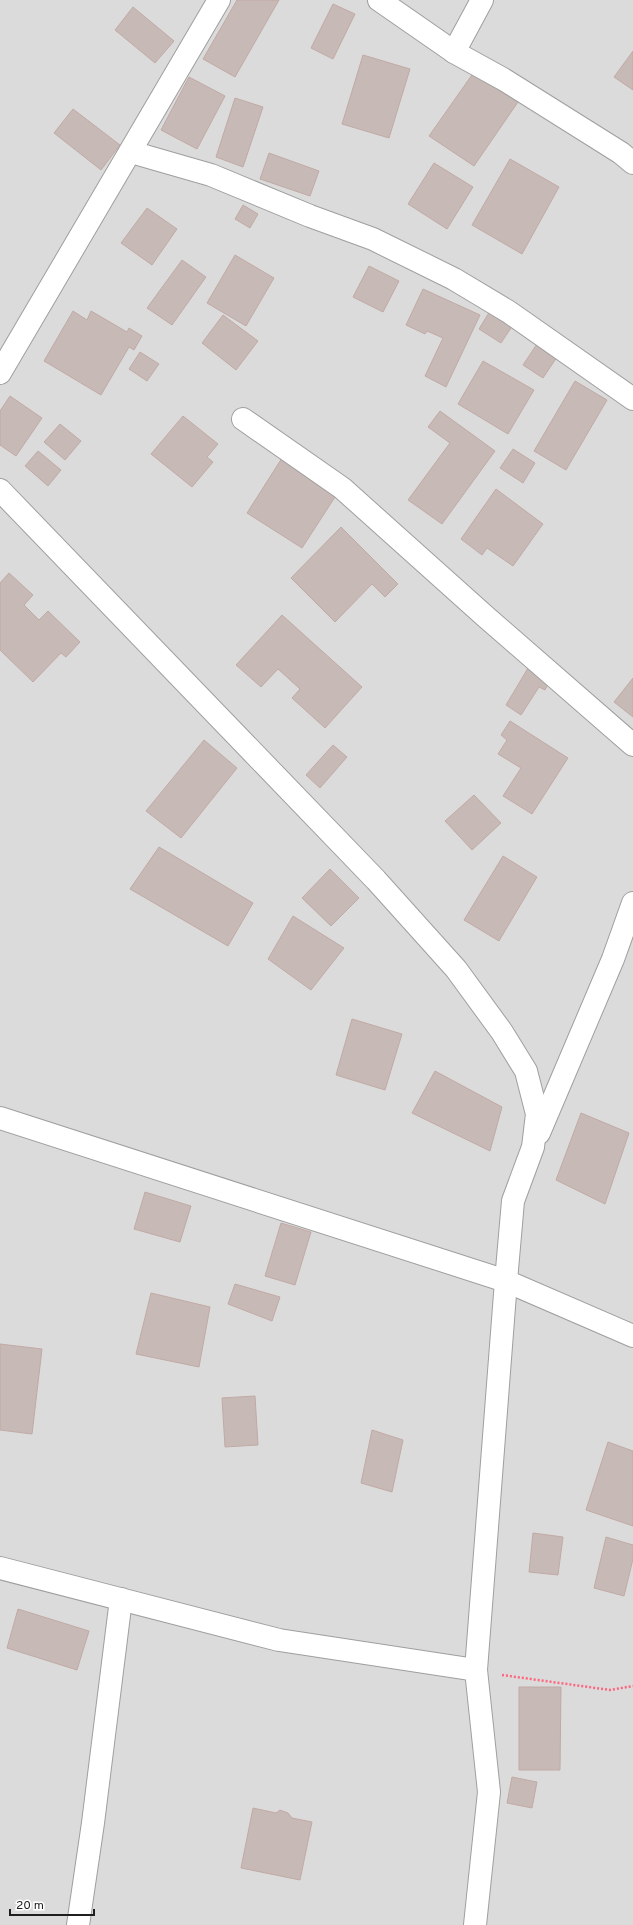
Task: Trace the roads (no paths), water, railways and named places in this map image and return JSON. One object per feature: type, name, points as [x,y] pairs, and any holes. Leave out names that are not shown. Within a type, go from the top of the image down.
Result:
[{"type":"street","points":[[0,373],[219,0]]},
{"type":"street","points":[[379,0],[454,52],[503,79],[621,152],[633,163]]},
{"type":"street","points":[[454,52],[482,0]]},
{"type":"street","points":[[131,152],[211,175],[310,216],[373,239],[454,279],[510,312],[633,399]]},
{"type":"street","points":[[243,419],[342,488],[486,617],[633,745]]},
{"type":"street","points":[[0,490],[376,880],[456,969],[502,1032],[526,1071],[537,1114],[533,1147]]},
{"type":"street","points":[[475,1925],[489,1792],[476,1670],[513,1201],[533,1147],[613,959],[633,903]]},
{"type":"street","points":[[0,1118],[506,1281],[633,1336]]},
{"type":"street","points":[[0,1568],[279,1640],[476,1670]]},
{"type":"street","points":[[78,1925],[93,1824],[121,1599]]}]
